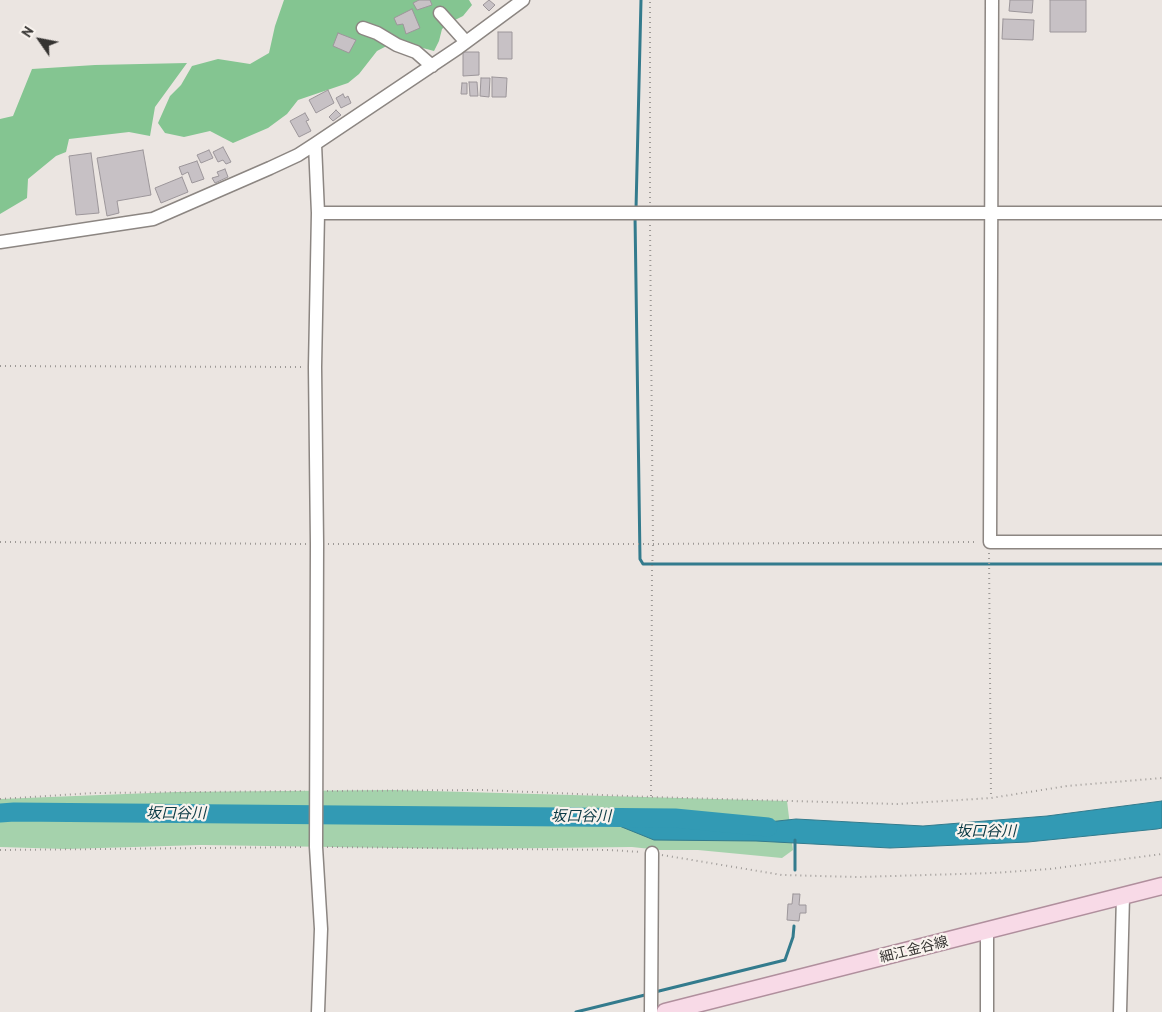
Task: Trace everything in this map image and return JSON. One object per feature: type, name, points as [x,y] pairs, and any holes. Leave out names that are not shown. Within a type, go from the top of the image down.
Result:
[{"type":"main road","name":"細江金谷線","points":[[666,1012],[1162,886]]},
{"type":"street","points":[[0,242],[153,219],[270,168],[315,144],[432,66],[523,0]]},
{"type":"street","points":[[992,0],[990,542],[1162,542]]},
{"type":"street","points":[[440,13],[466,42]]},
{"type":"street","points":[[363,28],[416,52],[432,66]]},
{"type":"street","points":[[315,144],[318,213],[315,367],[317,544],[316,847],[321,928],[318,1012]]},
{"type":"street","points":[[318,213],[1162,213]]},
{"type":"street","points":[[651,1006],[652,853]]},
{"type":"street","points":[[1120,1012],[1124,896]]},
{"type":"street","points":[[987,931],[987,1012]]},
{"type":"path","points":[[650,0],[646,212],[653,544],[651,797]]},
{"type":"path","points":[[0,366],[315,367]]},
{"type":"path","points":[[627,544],[990,542]]},
{"type":"path","points":[[989,557],[991,798]]},
{"type":"path","points":[[0,800],[94,793],[482,790],[897,804],[991,798],[1068,786],[1162,778]]},
{"type":"path","points":[[0,850],[316,847],[610,850],[652,853],[782,875],[859,877],[993,873],[1050,869],[1162,854]]},
{"type":"green space","points":[[284,0],[469,0],[472,5],[463,16],[442,29],[434,51],[400,39],[377,51],[359,74],[348,83],[298,100],[287,114],[268,128],[233,143],[210,131],[184,137],[165,133],[158,123],[170,96],[181,85],[192,66],[218,59],[250,64],[269,53],[275,26]]},
{"type":"green space","points":[[187,63],[155,107],[150,136],[129,132],[69,139],[66,152],[56,156],[28,179],[27,198],[0,214],[0,119],[13,116],[32,69],[95,65]]},
{"type":"green space","points":[[393,790],[787,801],[793,850],[782,858],[698,850],[660,850],[632,847],[463,849],[201,845],[66,849],[0,847],[0,799],[176,792]]},
{"type":"water","points":[[1162,801],[1162,828],[1157,829],[1028,842],[890,848],[756,841],[654,840],[597,817],[646,818],[704,829],[796,819],[923,826],[1047,816]]},
{"type":"building","points":[[419,0],[430,0],[432,5],[417,10],[413,3]]},
{"type":"building","points":[[489,0],[495,5],[489,11],[483,5]]},
{"type":"building","points":[[1010,0],[1033,0],[1032,13],[1009,11]]},
{"type":"building","points":[[1050,0],[1086,0],[1086,32],[1050,32]]},
{"type":"building","points":[[412,9],[420,28],[406,34],[403,24],[397,25],[394,18]]},
{"type":"building","points":[[1003,19],[1034,20],[1033,40],[1002,39]]},
{"type":"building","points":[[498,32],[512,32],[512,59],[498,59]]},
{"type":"building","points":[[338,33],[356,40],[349,53],[333,46]]},
{"type":"building","points":[[463,52],[479,52],[479,75],[463,76]]},
{"type":"building","points":[[492,77],[507,78],[506,97],[492,97]]},
{"type":"building","points":[[481,78],[490,78],[489,97],[480,96]]},
{"type":"building","points":[[469,82],[477,82],[478,96],[470,96]]},
{"type":"building","points":[[462,83],[467,83],[467,94],[461,94]]},
{"type":"building","points":[[328,90],[334,103],[316,113],[309,100]]},
{"type":"building","points":[[343,94],[345,98],[348,96],[351,103],[341,108],[336,98]]},
{"type":"building","points":[[336,110],[341,115],[333,121],[329,117]]},
{"type":"building","points":[[305,113],[309,120],[306,121],[311,131],[299,137],[290,121]]},
{"type":"building","points":[[223,147],[231,162],[226,164],[223,160],[218,162],[213,152]]},
{"type":"building","points":[[143,150],[151,195],[117,201],[119,213],[107,216],[97,158]]},
{"type":"building","points":[[209,150],[213,158],[201,163],[197,155]]},
{"type":"building","points":[[91,153],[99,213],[76,215],[69,156]]},
{"type":"building","points":[[197,161],[204,179],[192,183],[188,172],[182,175],[179,167]]},
{"type":"building","points":[[225,169],[228,177],[215,183],[212,178],[219,176],[217,172]]},
{"type":"building","points":[[182,177],[188,192],[161,203],[155,188]]},
{"type":"building","points":[[793,894],[800,894],[799,905],[806,905],[806,913],[800,913],[799,921],[787,920],[788,904],[792,904]]},
{"type":"waterway","points":[[636,209],[641,0]]},
{"type":"waterway","points":[[635,216],[640,559],[643,564],[1162,564]]},
{"type":"waterway","name":"坂口谷川","points":[[0,813],[675,818],[768,827]]},
{"type":"waterway","points":[[795,840],[795,870]]},
{"type":"waterway","points":[[655,992],[785,960],[793,937],[794,926]]},
{"type":"waterway","points":[[576,1012],[649,994]]}]
